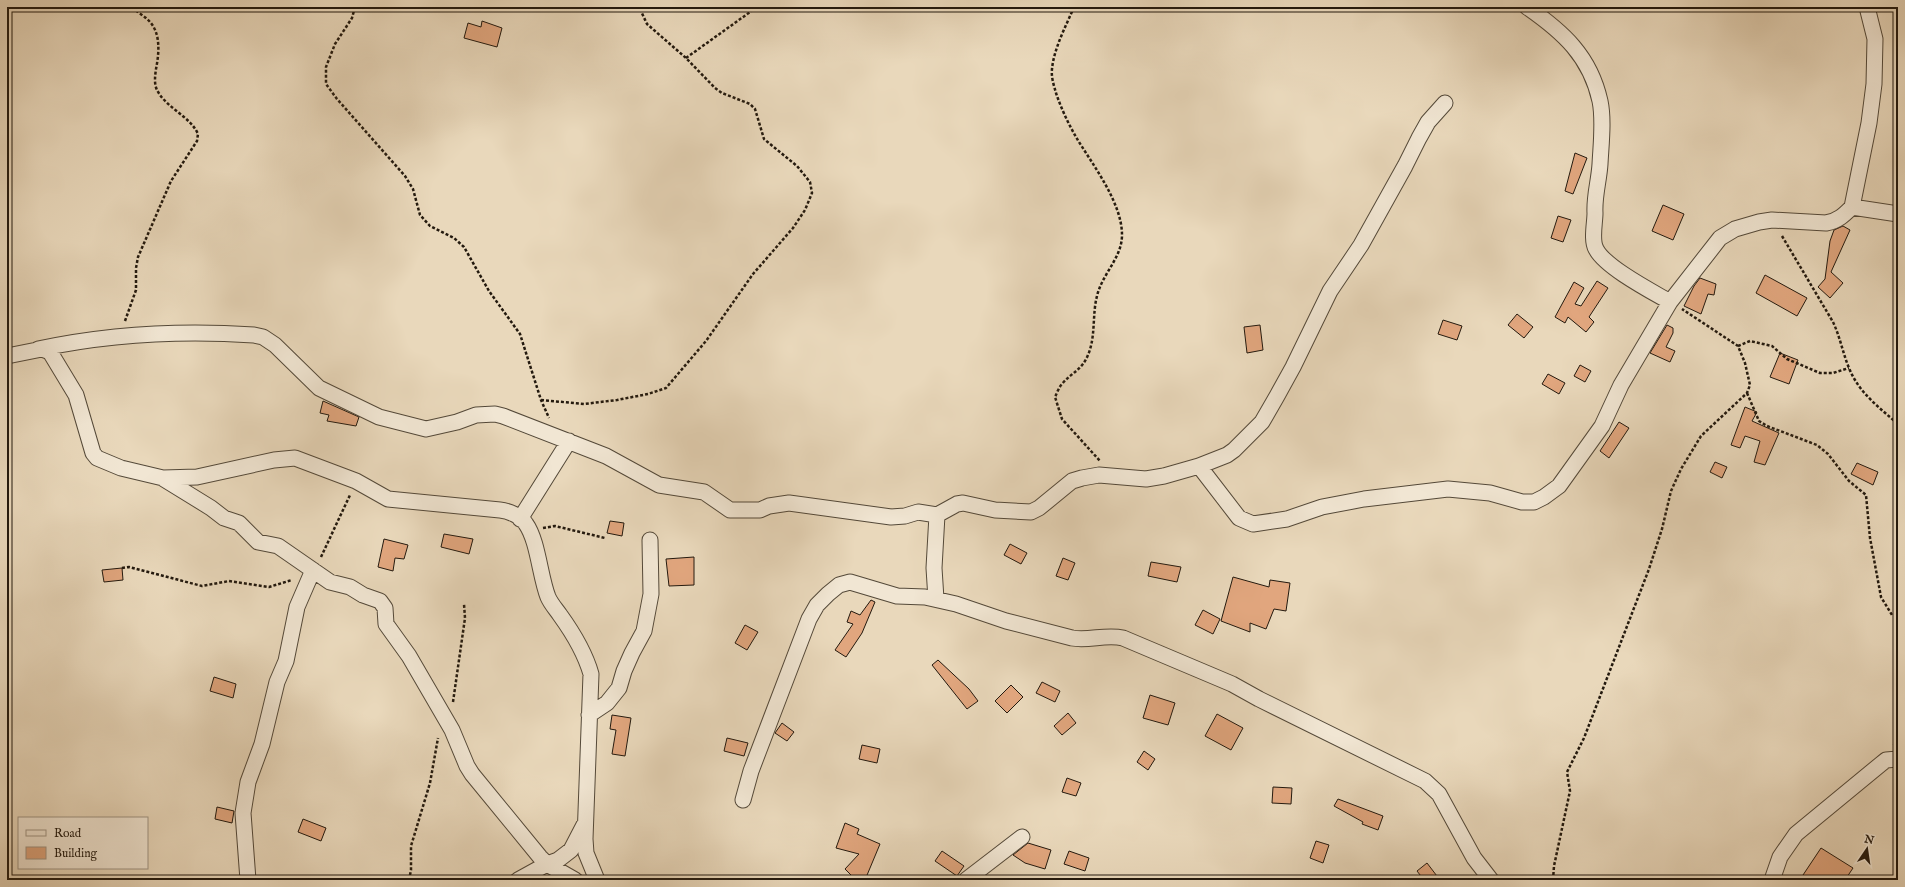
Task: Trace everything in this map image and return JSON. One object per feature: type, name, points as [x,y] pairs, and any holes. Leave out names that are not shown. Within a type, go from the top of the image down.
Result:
[{"type":"street","points":[[1528,7],[1548,21],[1575,46],[1591,74],[1600,101],[1600,166],[1594,207],[1594,243],[1596,249],[1608,262],[1670,302]]},
{"type":"street","points":[[1199,466],[1239,518],[1253,524],[1287,519],[1322,507],[1364,499],[1448,489],[1490,493],[1522,502],[1534,502],[1544,497],[1559,486],[1602,426],[1621,384],[1670,302],[1720,238],[1735,229],[1772,220],[1826,223],[1843,216],[1852,207],[1860,174],[1874,84],[1875,39],[1868,7]]},
{"type":"street","points":[[7,356],[103,337],[178,333],[226,333],[259,336],[275,345],[318,388],[379,417],[426,429],[456,422],[476,415],[495,414],[606,456],[659,486],[704,492],[730,510],[760,510],[782,503],[789,503],[891,517],[904,516],[918,512],[937,515],[957,504],[963,503],[995,510],[1031,512],[1039,508],[1072,481],[1100,475],[1146,479],[1164,476],[1199,466],[1227,455],[1234,450],[1262,422],[1293,367],[1330,291],[1361,244],[1406,166],[1428,122],[1445,103]]},
{"type":"street","points":[[1852,207],[1898,214]]},
{"type":"street","points":[[38,349],[50,352],[72,386],[95,456],[121,468],[163,478],[197,477],[285,458],[301,460],[356,481],[388,499],[506,511],[526,524],[548,596],[573,635],[588,663],[591,674],[585,822],[586,853],[597,880]]},
{"type":"street","points":[[520,519],[563,439]]},
{"type":"street","points":[[163,478],[211,508],[224,518],[242,525],[258,542],[276,545],[330,582],[355,589],[363,595],[380,601],[383,604],[386,624],[409,656],[446,719],[472,774],[509,818],[529,845],[547,864],[575,880]]},
{"type":"street","points":[[936,599],[934,568],[937,515]]},
{"type":"street","points":[[589,715],[607,703],[620,688],[632,652],[644,631],[651,594],[650,540]]},
{"type":"street","points":[[248,880],[243,813],[248,782],[262,744],[277,682],[286,661],[297,607],[313,570]]},
{"type":"street","points":[[743,800],[751,771],[784,688],[802,636],[817,606],[839,585],[850,582],[897,596],[925,596],[1006,621],[1072,638],[1123,638],[1232,684],[1419,778],[1432,786],[1439,794],[1474,858],[1491,880]]},
{"type":"street","points":[[1772,880],[1780,857],[1796,834],[1886,760],[1898,759]]},
{"type":"street","points":[[518,880],[547,864],[558,860],[572,850],[585,822]]},
{"type":"street","points":[[966,880],[1022,837]]},
{"type":"path","points":[[118,336],[136,290],[136,268],[138,257],[171,181],[197,141],[198,134],[190,122],[159,95],[156,88],[155,77],[159,53],[155,31],[151,22],[131,7]]},
{"type":"path","points":[[355,7],[352,18],[335,44],[326,67],[326,84],[405,176],[413,189],[420,215],[430,226],[454,238],[464,247],[490,291],[520,334],[541,400],[563,439]]},
{"type":"path","points":[[541,400],[584,404],[648,394],[666,388],[706,341],[753,274],[793,228],[805,210],[812,193],[810,182],[797,166],[764,139],[755,109],[750,104],[722,93],[686,58],[647,24],[639,7]]},
{"type":"path","points":[[686,58],[757,7]]},
{"type":"path","points":[[1074,7],[1054,59],[1051,71],[1060,105],[1076,137],[1101,175],[1120,219],[1122,235],[1118,254],[1097,295],[1093,338],[1088,356],[1077,372],[1062,384],[1055,397],[1062,419],[1113,476]]},
{"type":"path","points":[[1772,220],[1792,251],[1833,322],[1839,335],[1849,368],[1860,388],[1898,424]]},
{"type":"path","points":[[1553,880],[1554,866],[1570,791],[1568,772],[1584,738],[1649,569],[1662,529],[1671,491],[1681,469],[1701,436],[1747,394],[1750,384],[1745,363],[1738,346],[1670,302]]},
{"type":"path","points":[[1738,346],[1747,342],[1770,345],[1788,359],[1820,373],[1833,373],[1849,368]]},
{"type":"path","points":[[1747,394],[1759,421],[1767,426],[1817,445],[1824,450],[1849,481],[1866,495],[1870,538],[1881,597],[1892,614],[1898,618]]},
{"type":"path","points":[[122,568],[129,567],[202,586],[229,581],[269,587],[292,580],[313,570],[329,542],[338,518],[356,481]]},
{"type":"path","points":[[530,533],[555,526],[605,538]]},
{"type":"path","points":[[409,880],[411,870],[411,846],[430,783],[446,719],[464,623],[464,604]]},
{"type":"building","points":[[482,21],[502,28],[497,47],[464,38],[468,23],[481,27]]},
{"type":"building","points":[[1575,153],[1587,158],[1573,194],[1565,191]]},
{"type":"building","points":[[1663,205],[1684,214],[1673,240],[1652,231]]},
{"type":"building","points":[[1558,216],[1571,220],[1563,242],[1551,238]]},
{"type":"building","points":[[1843,226],[1850,230],[1831,272],[1843,283],[1830,298],[1818,287],[1825,279],[1830,241],[1834,230]]},
{"type":"building","points":[[1765,275],[1807,298],[1797,316],[1756,293]]},
{"type":"building","points":[[1700,278],[1716,284],[1714,295],[1708,294],[1701,314],[1684,306],[1694,286]]},
{"type":"building","points":[[1597,281],[1608,288],[1589,317],[1594,322],[1586,332],[1568,317],[1565,323],[1555,317],[1574,282],[1584,288],[1575,304],[1581,306]]},
{"type":"building","points":[[1517,314],[1533,327],[1524,338],[1508,325]]},
{"type":"building","points":[[1443,320],[1462,326],[1457,340],[1438,334]]},
{"type":"building","points":[[1260,325],[1263,350],[1247,353],[1244,327]]},
{"type":"building","points":[[1667,325],[1673,328],[1673,333],[1666,347],[1675,351],[1670,362],[1650,353]]},
{"type":"building","points":[[1780,353],[1798,360],[1789,384],[1770,377]]},
{"type":"building","points":[[1580,365],[1591,371],[1585,382],[1574,376]]},
{"type":"building","points":[[1548,374],[1565,383],[1559,394],[1542,384]]},
{"type":"building","points":[[323,401],[359,417],[356,426],[327,421],[329,415],[320,413]]},
{"type":"building","points":[[1745,407],[1757,412],[1752,421],[1779,433],[1765,465],[1754,462],[1760,441],[1745,436],[1740,448],[1731,445]]},
{"type":"building","points":[[1619,422],[1629,428],[1609,458],[1600,451]]},
{"type":"building","points":[[1715,462],[1727,467],[1722,478],[1710,472]]},
{"type":"building","points":[[1857,463],[1878,472],[1873,485],[1851,474]]},
{"type":"building","points":[[610,521],[624,523],[622,536],[607,533]]},
{"type":"building","points":[[444,534],[473,539],[469,554],[441,547]]},
{"type":"building","points":[[384,539],[408,545],[404,559],[395,558],[393,571],[378,567]]},
{"type":"building","points":[[1010,544],[1027,553],[1021,564],[1004,555]]},
{"type":"building","points":[[694,557],[694,585],[669,586],[666,559]]},
{"type":"building","points":[[1063,558],[1075,563],[1068,580],[1056,576]]},
{"type":"building","points":[[1151,562],[1181,567],[1177,582],[1148,576]]},
{"type":"building","points":[[122,568],[123,580],[104,582],[102,570]]},
{"type":"building","points":[[1233,577],[1269,587],[1270,580],[1290,583],[1286,611],[1274,609],[1266,629],[1250,623],[1250,632],[1221,621]]},
{"type":"building","points":[[871,600],[875,602],[862,633],[846,657],[835,650],[853,624],[847,622],[851,611],[860,615]]},
{"type":"building","points":[[1203,610],[1220,619],[1213,634],[1195,625]]},
{"type":"building","points":[[745,625],[758,632],[747,650],[735,643]]},
{"type":"building","points":[[938,660],[969,689],[978,701],[967,709],[932,665]]},
{"type":"building","points":[[214,677],[236,684],[233,698],[210,691]]},
{"type":"building","points":[[1042,682],[1060,691],[1055,702],[1036,693]]},
{"type":"building","points":[[1011,685],[1023,697],[1007,713],[995,701]]},
{"type":"building","points":[[1150,695],[1175,703],[1168,725],[1143,718]]},
{"type":"building","points":[[1068,713],[1076,723],[1062,735],[1054,726]]},
{"type":"building","points":[[1217,714],[1243,728],[1231,750],[1205,736]]},
{"type":"building","points":[[612,715],[631,718],[625,756],[612,754],[616,730],[610,729]]},
{"type":"building","points":[[782,723],[794,732],[787,741],[775,733]]},
{"type":"building","points":[[727,738],[748,743],[744,756],[724,751]]},
{"type":"building","points":[[862,745],[880,749],[877,763],[859,759]]},
{"type":"building","points":[[1144,751],[1155,759],[1148,770],[1137,762]]},
{"type":"building","points":[[1067,778],[1081,783],[1076,796],[1062,792]]},
{"type":"building","points":[[1273,787],[1292,788],[1291,804],[1272,803]]},
{"type":"building","points":[[1338,799],[1383,816],[1378,830],[1362,824],[1363,822],[1334,806]]},
{"type":"building","points":[[217,807],[234,811],[232,823],[215,819]]},
{"type":"building","points":[[303,819],[326,828],[321,841],[298,832]]},
{"type":"building","points":[[845,823],[859,829],[857,834],[880,844],[865,880],[856,880],[845,869],[859,854],[836,848]]},
{"type":"building","points":[[1316,841],[1329,845],[1323,863],[1310,858]]},
{"type":"building","points":[[1028,843],[1051,850],[1045,869],[1025,863],[1013,855]]},
{"type":"building","points":[[1821,848],[1853,868],[1845,880],[1812,880],[1803,875]]},
{"type":"building","points":[[942,851],[964,866],[957,876],[935,861]]},
{"type":"building","points":[[1069,851],[1089,858],[1085,871],[1064,864]]},
{"type":"building","points":[[1427,863],[1440,880],[1424,880],[1417,871]]}]
